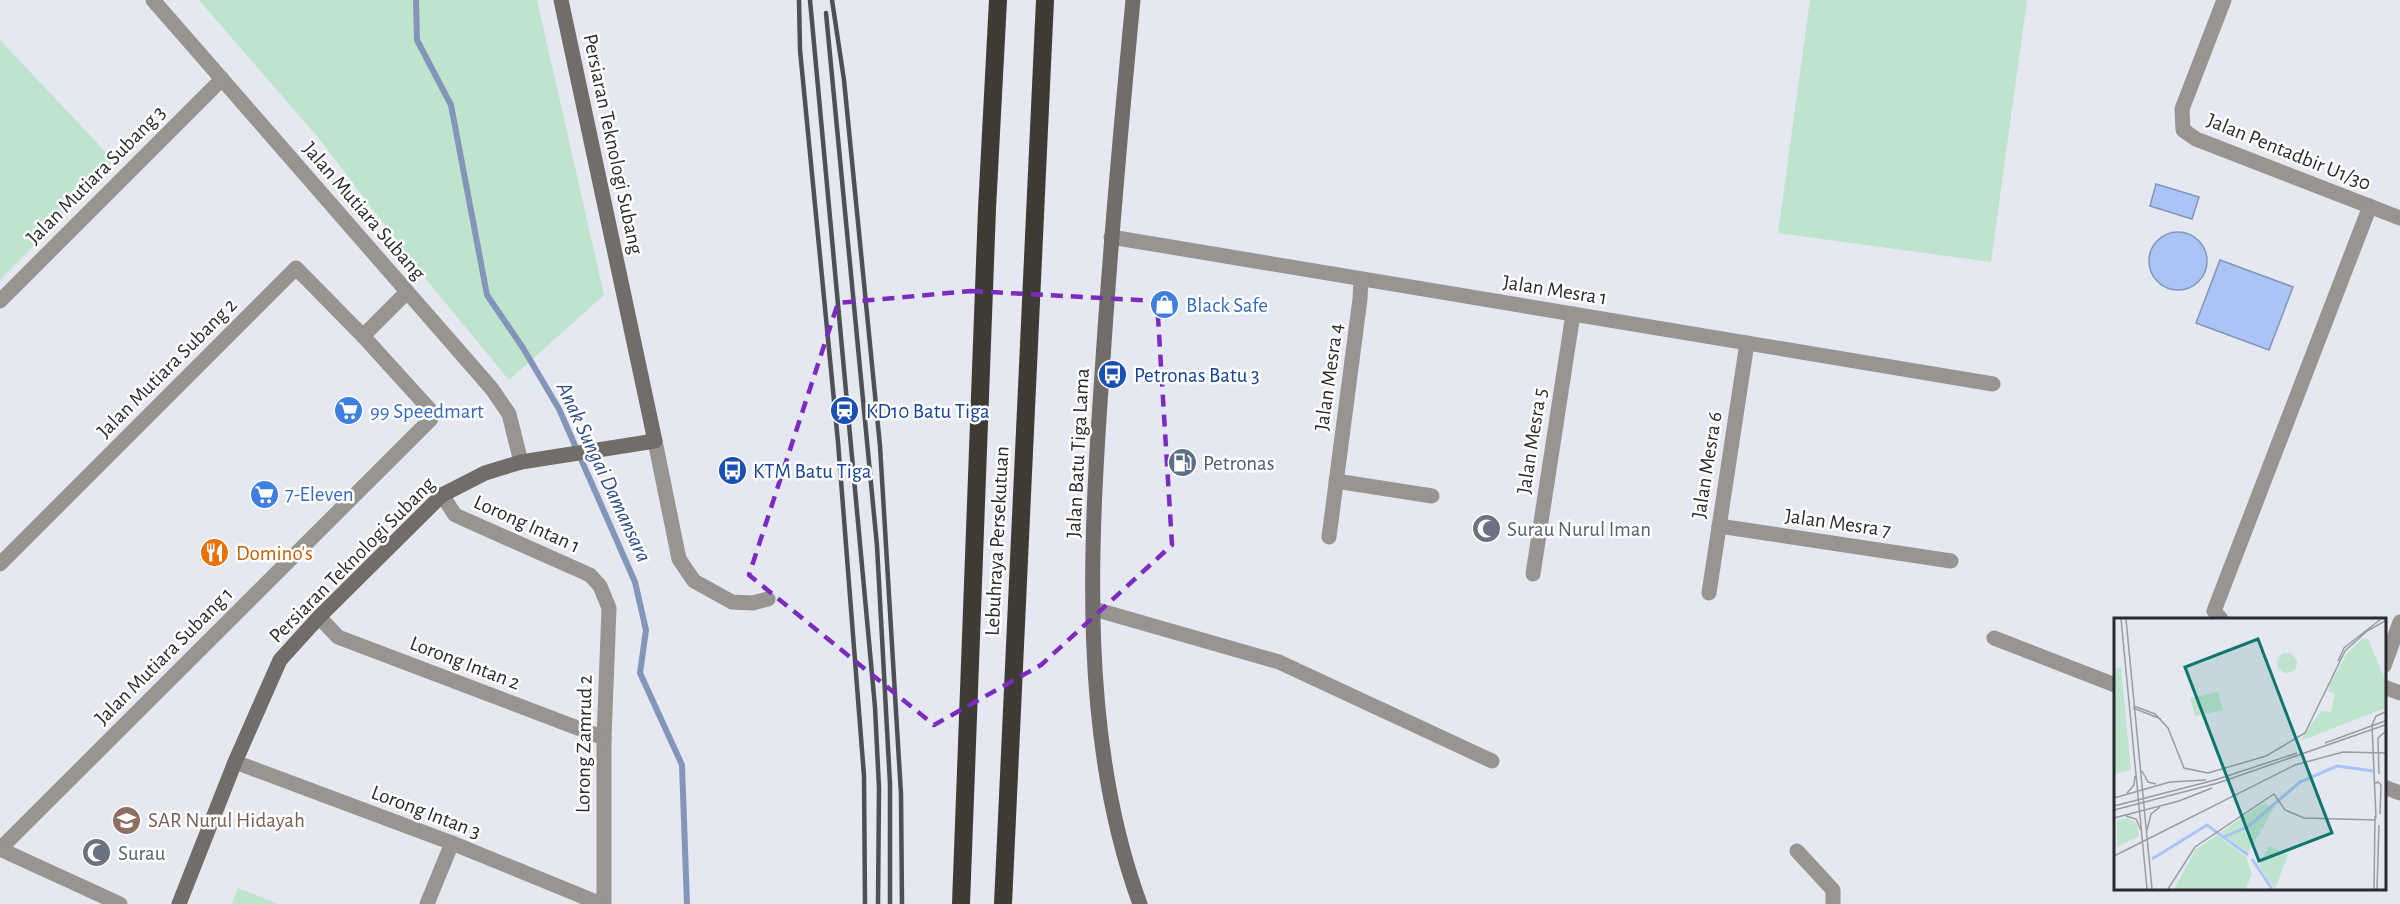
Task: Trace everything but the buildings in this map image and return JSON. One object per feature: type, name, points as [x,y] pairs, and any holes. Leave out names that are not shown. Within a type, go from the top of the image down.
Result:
[{"type":"highway","name":"Lebuhraya Persekutuan","points":[[961,904],[987,209],[998,0]]},
{"type":"highway","name":"Lebuhraya Persekutuan","points":[[1003,904],[1045,0]]},
{"type":"street","name":"Jalan Mutiara Subang","points":[[153,0],[492,389],[509,414],[521,462]]},
{"type":"street","name":"Persiaran Teknologi Subang","points":[[180,904],[235,762],[280,660],[319,617],[442,495],[485,473],[521,462],[571,456],[655,441],[561,0]]},
{"type":"street","name":"Jalan Batu Tiga Lama","points":[[1133,0],[1111,237],[1099,411],[1094,609],[1099,713],[1110,790],[1128,871],[1140,904]]},
{"type":"street","name":"Jalan Pentadbir U1/30","points":[[2224,0],[2182,109],[2183,130],[2196,139],[2400,218]]},
{"type":"street","name":"Jalan Mutiara Subang 3","points":[[0,301],[222,79]]},
{"type":"street","points":[[2220,618],[2214,611],[2370,206]]},
{"type":"street","name":"Jalan Mesra 1","points":[[1111,237],[1993,384]]},
{"type":"street","name":"Jalan Mutiara Subang 2","points":[[0,564],[296,268],[363,336]]},
{"type":"street","name":"Jalan Mesra 4","points":[[1329,537],[1361,279]]},
{"type":"street","points":[[363,336],[407,292]]},
{"type":"street","name":"Jalan Mesra 5","points":[[1533,574],[1573,314]]},
{"type":"street","name":"Jalan Mutiara Subang 1","points":[[0,849],[431,419],[432,412],[363,336]]},
{"type":"street","name":"Jalan Mesra 6","points":[[1709,593],[1747,343]]},
{"type":"street","points":[[655,441],[679,559],[694,581],[732,602],[753,603],[768,599]]},
{"type":"street","points":[[1336,481],[1432,496]]},
{"type":"street","name":"Lorong Intan 1","points":[[442,495],[454,515],[590,575],[600,586]]},
{"type":"street","name":"Jalan Mesra 7","points":[[1719,526],[1951,561]]},
{"type":"street","name":"Lorong Zamrud 2","points":[[600,586],[609,608],[604,738],[603,904]]},
{"type":"street","points":[[1094,609],[1279,662],[1492,761]]},
{"type":"street","name":"Lorong Intan 2","points":[[319,617],[338,637],[604,738]]},
{"type":"street","points":[[2385,663],[2400,622]]},
{"type":"street","points":[[1994,638],[2114,685]]},
{"type":"street","points":[[2385,687],[2400,693]]},
{"type":"street","name":"Lorong Intan 3","points":[[235,762],[452,843],[603,904]]},
{"type":"street","points":[[2385,787],[2400,793]]},
{"type":"street","points":[[427,904],[452,843]]},
{"type":"street","points":[[0,849],[118,904]]},
{"type":"street","points":[[1797,851],[1833,890],[1833,904]]},
{"type":"highlighted area","points":[[971,291],[1157,301],[1172,545],[1041,665],[934,725],[749,575],[838,303]]},
{"type":"green space","points":[[199,0],[537,0],[604,295],[509,380],[425,278],[321,141]]},
{"type":"green space","points":[[1810,0],[2027,0],[1991,262],[1778,233]]},
{"type":"green space","points":[[0,40],[116,163],[0,280]]},
{"type":"green space","points":[[238,888],[279,904],[232,904]]},
{"type":"water","points":[[2156,184],[2199,197],[2192,219],[2150,206]]},
{"type":"water","points":[[2172,232],[2184,232],[2194,236],[2203,245],[2207,267],[2199,282],[2184,290],[2172,290],[2162,286],[2153,277],[2149,267],[2149,255],[2153,245],[2162,236]]},
{"type":"water","points":[[2220,260],[2293,287],[2269,350],[2196,323]]},
{"type":"waterway","name":"Anak Sungai Damansara","points":[[416,0],[417,40],[451,105],[487,295],[523,348],[559,409],[635,582],[646,630],[640,673],[682,765],[687,904]]},
{"type":"railway","points":[[799,0],[800,50],[838,442],[864,776],[865,904]]},
{"type":"railway","points":[[810,0],[875,707],[879,788],[878,904]]},
{"type":"railway","points":[[832,0],[844,80],[880,446],[901,794],[902,904]]},
{"type":"railway","points":[[826,13],[877,546],[890,784],[890,904]]},
{"type":"place","name":"Black Safe","points":[[1165,305]]},
{"type":"place","name":"Petronas Batu 3","points":[[1113,375]]},
{"type":"place","name":"99 Speedmart","points":[[349,411]]},
{"type":"place","name":"KD10 Batu Tiga","points":[[845,411]]},
{"type":"place","name":"Petronas","points":[[1182,463]]},
{"type":"place","name":"KTM Batu Tiga","points":[[732,471]]},
{"type":"place","name":"7-Eleven","points":[[264,494]]},
{"type":"place","name":"Surau Nurul Iman","points":[[1486,529]]},
{"type":"place","name":"Domino's","points":[[215,553]]},
{"type":"place","name":"SAR Nurul Hidayah","points":[[127,820]]},
{"type":"place","name":"Surau","points":[[97,853]]}]
